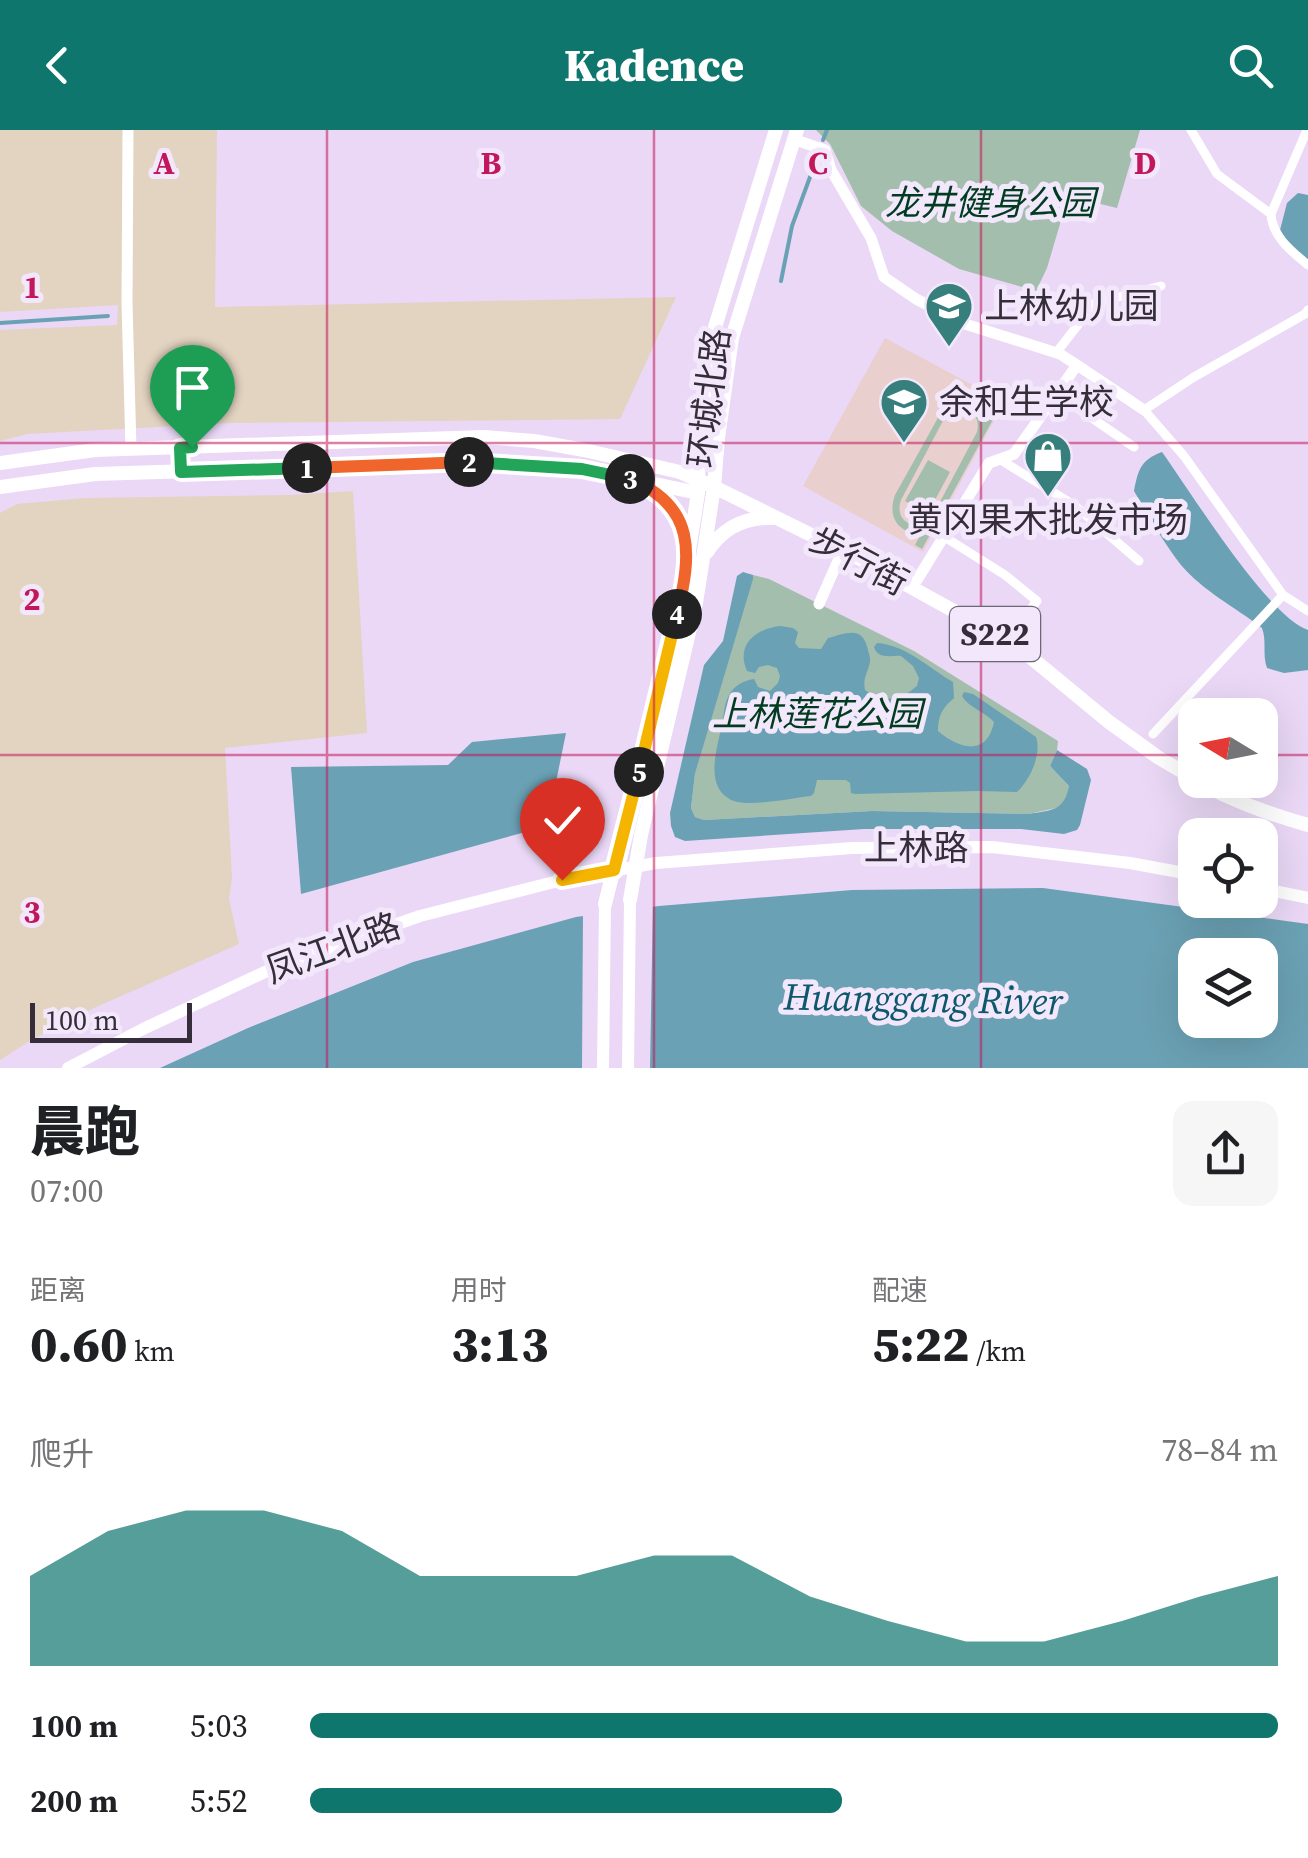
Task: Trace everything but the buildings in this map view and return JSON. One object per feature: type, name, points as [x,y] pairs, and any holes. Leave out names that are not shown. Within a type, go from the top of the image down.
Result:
[{"type":"main road","points":[[775,132],[795,135]]},
{"type":"main road","name":"环城北路","points":[[630,900],[641,835],[696,603],[700,430],[715,327],[775,132]]},
{"type":"main road","name":"环城北路","points":[[605,904],[676,620],[714,487],[732,338],[795,135]]},
{"type":"main road","name":"S222","points":[[0,462],[95,450],[484,437],[584,450],[680,472],[714,487]]},
{"type":"main road","points":[[180,448],[181,472]]},
{"type":"main road","points":[[42,457],[45,481]]},
{"type":"main road","points":[[0,487],[95,474],[483,462],[582,469],[698,494]]},
{"type":"main road","points":[[629,478],[654,490],[674,508],[695,562],[731,527],[753,518],[776,518]]},
{"type":"main road","name":"步行街","points":[[714,487],[860,559],[1016,646],[1109,722],[1178,770]]},
{"type":"main road","name":"步行街","points":[[1233,798],[1308,825]]},
{"type":"main road","name":"上林路","points":[[614,870],[852,848],[992,847],[1130,862],[1178,872]]},
{"type":"main road","name":"凤江北路","points":[[68,1068],[280,965],[420,916],[614,870]]},
{"type":"main road","points":[[1278,892],[1308,898]]},
{"type":"main road","points":[[628,1068],[630,900]]},
{"type":"main road","points":[[603,1068],[605,904]]},
{"type":"street","points":[[128,130],[127,303],[132,449]]},
{"type":"street","points":[[1191,130],[1217,174],[1270,214]]},
{"type":"street","points":[[1307,130],[1270,214],[1271,227],[1308,265]]},
{"type":"street","points":[[795,135],[825,150],[831,170],[872,238],[884,277],[965,324],[1056,352],[1144,410],[1184,456],[1279,599],[1308,611]]},
{"type":"street","points":[[1056,352],[1094,303],[1161,286]]},
{"type":"street","points":[[1144,410],[1308,310]]},
{"type":"street","points":[[917,580],[988,462],[1014,454],[1078,366]]},
{"type":"street","points":[[1057,394],[1134,447]]},
{"type":"street","points":[[999,459],[1074,505],[1139,561]]},
{"type":"street","points":[[943,536],[1005,575],[1036,601],[1010,635]]},
{"type":"street","points":[[820,604],[841,554]]},
{"type":"street","points":[[1153,734],[1279,599]]},
{"type":"shaded area","points":[[0,130],[217,130],[215,307],[676,297],[620,419],[231,423],[27,434],[0,441],[0,330],[117,325],[118,305],[0,312]]},
{"type":"shaded area","name":"余和生学校","points":[[885,338],[1004,402],[923,552],[803,486]]},
{"type":"shaded area","points":[[353,491],[367,733],[225,748],[232,878],[229,899],[239,944],[94,1008],[0,1060],[0,513],[17,504],[85,498]]},
{"type":"green space","name":"龙井健身公园","points":[[816,130],[1140,130],[1117,208],[1084,200],[1065,207],[1036,291],[959,269],[892,231],[861,206],[830,144]]},
{"type":"green space","points":[[994,399],[1002,403],[922,549],[915,545],[921,534],[906,531],[896,522],[892,510],[895,495],[944,407],[966,402],[984,415]],"holes":[[[962,408],[976,417],[977,432],[931,519],[921,525],[910,524],[901,515],[901,500],[945,417]]]},
{"type":"green space","points":[[928,460],[950,472],[928,513],[905,501]]},
{"type":"green space","name":"上林莲花公园","points":[[753,575],[769,579],[914,651],[1058,741],[1050,766],[1069,786],[1067,799],[1061,807],[1028,814],[872,811],[704,820],[695,817],[691,808],[695,774]]},
{"type":"water","points":[[1298,193],[1308,195],[1308,260],[1290,246],[1280,230],[1287,203]]},
{"type":"water","points":[[1162,452],[1252,578],[1291,620],[1308,630],[1308,670],[1284,673],[1267,668],[1262,628],[1199,583],[1168,547],[1134,491],[1141,467]]},
{"type":"water","points":[[743,572],[753,575],[753,579],[695,774],[691,808],[695,817],[704,820],[872,811],[1043,812],[1060,805],[1067,795],[1069,786],[1050,766],[1057,750],[1087,769],[1091,780],[1077,830],[1064,834],[1021,829],[864,829],[685,841],[675,837],[670,813],[704,665],[723,641],[737,576]]},
{"type":"water","name":"上林莲花公园","points":[[781,626],[798,632],[795,643],[799,648],[821,649],[828,638],[848,633],[862,637],[870,660],[865,690],[875,697],[869,707],[874,713],[880,711],[882,700],[904,696],[917,686],[919,678],[901,656],[878,654],[874,647],[877,643],[917,658],[953,682],[954,698],[941,713],[938,726],[946,737],[971,746],[985,741],[990,733],[994,722],[965,700],[964,692],[973,694],[1036,737],[1036,759],[1026,781],[1017,792],[855,794],[846,780],[817,780],[811,796],[751,803],[724,795],[714,768],[726,702],[734,689],[746,681],[754,679],[758,687],[770,691],[778,683],[777,668],[768,665],[759,667],[755,673],[747,671],[744,653],[750,639]]},
{"type":"water","points":[[566,733],[547,826],[301,894],[291,767],[448,765],[472,742]]},
{"type":"water","name":"Huanggang River","points":[[1043,888],[1178,906],[1178,918],[1264,918],[1308,924],[1308,1068],[160,1068],[413,962],[576,917],[852,890]]},
{"type":"pier","points":[[653,901],[650,1068],[582,1068],[583,911]]},
{"type":"waterway","points":[[823,140],[827,130]]},
{"type":"waterway","points":[[781,281],[792,226],[817,158]]},
{"type":"waterway","points":[[0,323],[108,316]]},
{"type":"place","name":"上林幼儿园","points":[[949,348]]},
{"type":"place","name":"余和生学校","points":[[904,444]]},
{"type":"place","name":"黄冈果木批发市场","points":[[1048,498]]},
{"type":"route","points":[[192,447],[180,448],[181,472],[483,462],[533,464],[629,478],[654,490],[674,508],[684,534],[687,561],[614,870],[562,880]]}]
